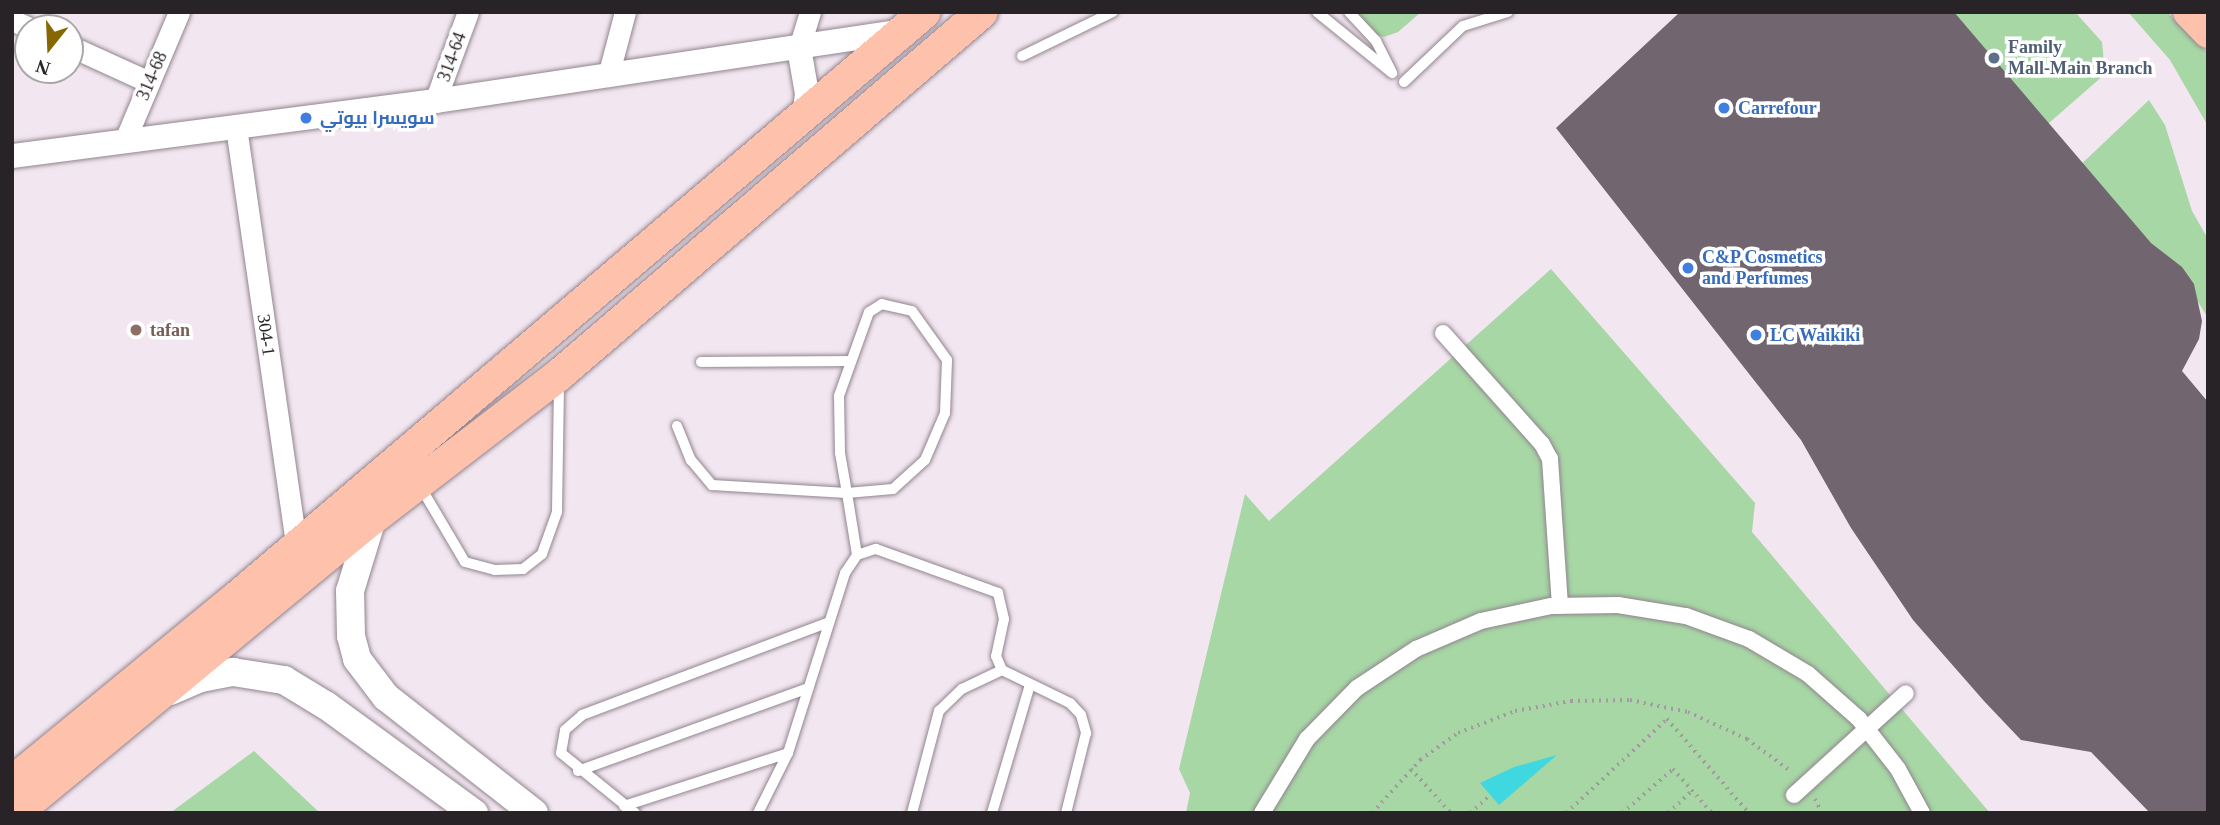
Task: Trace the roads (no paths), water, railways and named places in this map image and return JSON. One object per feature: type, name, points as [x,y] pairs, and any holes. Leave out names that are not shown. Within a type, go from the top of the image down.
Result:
[{"type":"main road","points":[[16,813],[372,519],[559,375],[982,12]]},
{"type":"main road","points":[[2189,12],[2208,32]]},
{"type":"main road","points":[[12,782],[804,118],[914,21]]},
{"type":"main road","points":[[372,519],[349,591],[351,636],[357,659],[386,697],[534,813]]},
{"type":"main road","points":[[148,702],[216,674],[267,675],[308,693],[464,805],[478,769]]},
{"type":"street","name":"314-68","points":[[125,140],[179,12]]},
{"type":"street","name":"314-64","points":[[435,101],[468,12]]},
{"type":"street","points":[[608,76],[625,12]]},
{"type":"street","points":[[804,118],[807,94],[799,48],[810,12]]},
{"type":"street","points":[[12,156],[435,101],[799,48],[914,21]]},
{"type":"street","points":[[84,52],[149,82]]},
{"type":"street","name":"304-1","points":[[236,127],[296,544]]},
{"type":"street","points":[[1443,333],[1542,444],[1550,459],[1560,606]]},
{"type":"street","points":[[1262,813],[1307,739],[1357,688],[1416,649],[1481,621],[1560,606],[1618,605],[1686,616],[1749,639],[1808,674],[1866,728],[1898,769],[1922,813]]},
{"type":"street","points":[[1799,789],[1906,693]]},
{"type":"lane","points":[[1022,56],[1113,12]]},
{"type":"lane","points":[[1317,12],[1392,73],[1376,41],[1349,12]]},
{"type":"lane","points":[[1404,82],[1464,26],[1508,12]]},
{"type":"lane","points":[[677,426],[691,460],[712,485],[847,493],[893,489],[905,481],[925,460],[945,412],[947,360],[912,311],[882,304],[869,312],[839,396],[840,453],[847,493],[857,555]]},
{"type":"lane","points":[[701,362],[851,360]]},
{"type":"lane","points":[[419,483],[465,562],[495,570],[523,569],[542,554],[557,513],[559,375]]},
{"type":"lane","points":[[758,813],[788,753],[845,573],[857,555],[876,549],[998,593],[1004,619],[996,656],[1002,670],[1070,703],[1081,715],[1086,733],[1066,813]]},
{"type":"lane","points":[[635,813],[578,771],[561,753],[565,730],[582,715],[830,622]]},
{"type":"lane","points":[[912,813],[939,711],[962,689],[1002,670]]},
{"type":"lane","points":[[992,813],[1030,685]]},
{"type":"lane","points":[[578,771],[809,688]]},
{"type":"lane","points":[[624,806],[788,753]]},
{"type":"water","points":[[1557,755],[1499,805],[1480,783],[1514,767]]},
{"type":"place","name":"Family Mall-Main Branch","points":[[1994,58]]},
{"type":"place","name":"Carrefour","points":[[1724,108]]},
{"type":"place","name":"سويسرا بيوتي","points":[[306,118]]},
{"type":"place","name":"C&P Cosmetics and Perfumes","points":[[1688,268]]},
{"type":"place","name":"tafan","points":[[136,330]]},
{"type":"place","name":"LC Waikiki","points":[[1756,335]]}]
